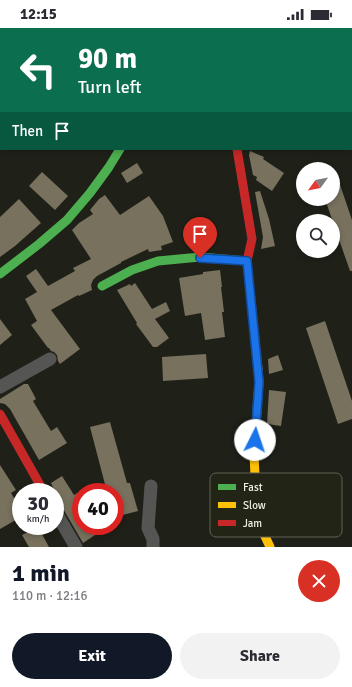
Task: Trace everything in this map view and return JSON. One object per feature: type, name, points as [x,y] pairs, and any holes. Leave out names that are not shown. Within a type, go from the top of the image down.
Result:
[{"type":"street","points":[[0,274],[67,220],[109,167],[119,150]]},
{"type":"street","points":[[237,150],[252,239],[247,261],[259,382],[254,454],[255,473]]},
{"type":"street","points":[[102,286],[132,270],[158,261],[200,258],[247,261]]},
{"type":"street","points":[[0,387],[50,359]]},
{"type":"street","points":[[0,414],[39,483]]},
{"type":"street","points":[[151,486],[148,528],[153,539],[153,547]]},
{"type":"street","points":[[64,526],[76,547]]},
{"type":"street","points":[[265,537],[270,547]]},
{"type":"building","points":[[250,151],[264,157],[263,159],[284,173],[272,191],[256,180],[257,177],[253,175],[249,155]]},
{"type":"building","points":[[137,163],[143,173],[127,183],[121,173]]},
{"type":"building","points":[[42,172],[68,196],[55,210],[29,186]]},
{"type":"building","points":[[340,185],[352,220],[352,271],[350,271],[340,242],[340,214],[330,214],[327,206],[340,206]]},
{"type":"building","points":[[260,191],[269,219],[275,246],[261,249],[263,237],[255,192]]},
{"type":"building","points":[[105,195],[120,215],[149,196],[163,216],[173,242],[161,246],[162,250],[149,252],[148,249],[121,262],[97,276],[91,285],[92,290],[79,296],[78,295],[51,310],[80,349],[60,364],[57,355],[48,348],[31,325],[37,321],[25,299],[37,292],[26,276],[36,269],[48,286],[75,271],[73,268],[91,259],[72,230],[79,223],[93,214],[90,210],[99,199]]},
{"type":"building","points":[[19,199],[41,223],[0,257],[0,217]]},
{"type":"building","points":[[220,270],[225,337],[205,340],[201,313],[185,316],[179,278],[203,274],[203,272]]},
{"type":"building","points":[[135,283],[152,309],[166,302],[170,311],[155,319],[169,338],[157,347],[153,347],[136,324],[137,323],[117,290],[130,284],[131,286]]},
{"type":"building","points":[[0,319],[12,335],[0,345]]},
{"type":"building","points":[[325,321],[352,401],[352,419],[338,424],[306,328]]},
{"type":"building","points":[[206,354],[208,378],[163,381],[162,357]]},
{"type":"building","points":[[278,355],[283,370],[269,374],[268,359]]},
{"type":"building","points":[[24,384],[28,384],[36,399],[33,401],[51,431],[57,427],[67,443],[39,460],[10,409],[5,404],[0,403],[0,399]]},
{"type":"building","points":[[269,390],[286,392],[281,426],[267,424]]},
{"type":"building","points":[[110,422],[127,483],[130,483],[138,511],[124,515],[124,483],[105,483],[90,427]]},
{"type":"building","points":[[0,465],[12,484],[12,522],[0,529]]},
{"type":"building","points":[[62,476],[72,492],[72,524],[64,510],[64,483],[51,483]]},
{"type":"building","points":[[22,535],[42,535],[49,547],[29,547]]},
{"type":"building","points":[[78,535],[95,535],[83,543]]},
{"type":"traffic: fast","points":[[0,274],[67,220],[90,193],[119,150]]},
{"type":"traffic: fast","points":[[102,286],[132,270],[158,261],[200,257],[247,261]]},
{"type":"traffic: slow","points":[[255,473],[254,454],[259,382],[258,368]]},
{"type":"traffic: slow","points":[[265,537],[270,547]]},
{"type":"traffic: jam","points":[[237,150],[252,239],[247,261],[258,368]]},
{"type":"traffic: jam","points":[[0,414],[39,483]]},
{"type":"route","points":[[200,258],[247,261],[259,382],[255,440]]}]
